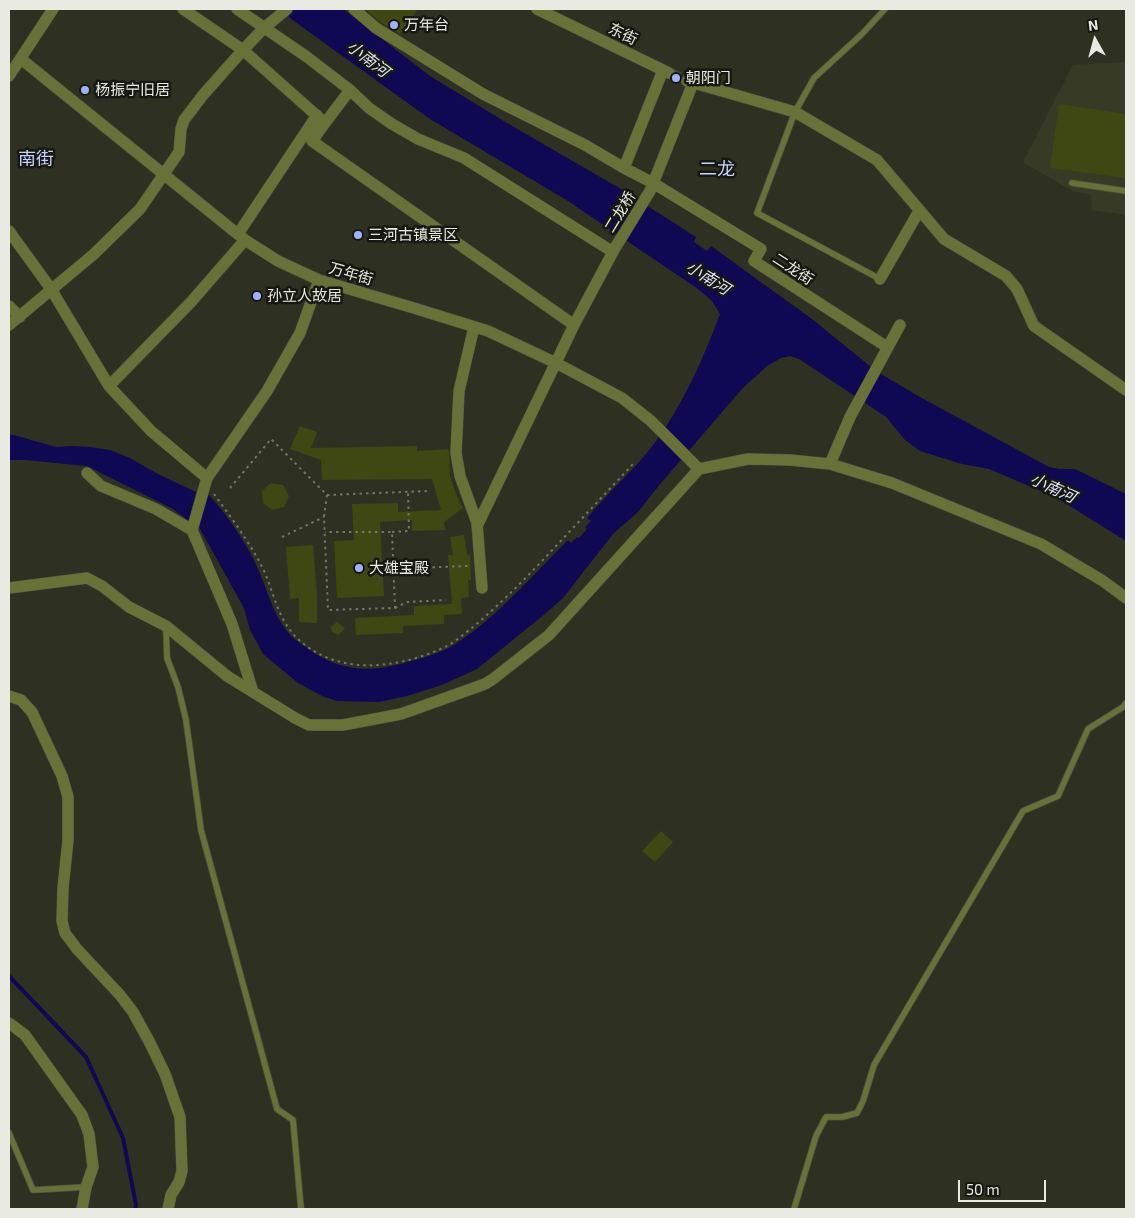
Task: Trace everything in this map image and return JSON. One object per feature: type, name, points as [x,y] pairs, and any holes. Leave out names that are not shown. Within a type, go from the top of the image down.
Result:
[{"type":"street","points":[[9,76],[53,9]]},
{"type":"street","points":[[183,9],[242,50],[321,119]]},
{"type":"street","points":[[238,9],[307,57],[350,90],[369,108],[418,139],[464,158],[614,250]]},
{"type":"street","points":[[354,9],[376,28],[483,94],[585,145],[652,187]]},
{"type":"street","name":"东街","points":[[537,9],[666,71],[624,168]]},
{"type":"street","points":[[9,325],[94,254],[140,209],[180,152],[181,129],[184,120],[202,95],[242,50],[282,12]]},
{"type":"street","name":"万年街","points":[[21,59],[242,237],[278,261],[319,280],[488,332],[556,363],[622,398],[650,421],[689,457],[699,469]]},
{"type":"street","name":"二龙桥","points":[[477,526],[574,325],[614,250],[652,187],[690,82],[795,112]]},
{"type":"street","points":[[108,386],[191,302],[242,237],[321,119],[350,90]]},
{"type":"street","points":[[795,112],[877,160],[944,239],[1006,276],[1017,288],[1034,326],[1126,390]]},
{"type":"street","points":[[321,119],[312,141],[574,325]]},
{"type":"street","name":"二龙街","points":[[652,187],[761,249],[754,261],[887,347]]},
{"type":"street","points":[[880,278],[919,211]]},
{"type":"street","points":[[9,231],[51,289],[108,386],[150,431],[207,484]]},
{"type":"street","points":[[192,530],[207,484],[271,383],[300,333],[319,280]]},
{"type":"street","points":[[9,306],[20,317]]},
{"type":"street","points":[[830,464],[850,417],[900,324]]},
{"type":"street","points":[[474,327],[459,391],[456,454],[460,476],[477,526],[482,588]]},
{"type":"street","points":[[9,588],[87,578],[102,586],[129,607],[166,626],[227,676],[301,722],[320,726],[343,725],[415,711],[485,684],[549,635],[699,469],[748,459],[790,460],[830,464],[892,483],[1040,544],[1103,581],[1126,598]]},
{"type":"street","points":[[88,473],[101,486],[156,508],[192,530],[232,624],[253,692]]},
{"type":"street","points":[[9,696],[21,700],[32,712],[62,776],[68,797],[68,840],[62,921],[65,933],[76,949],[120,995],[133,1012],[165,1074],[180,1117],[182,1171],[179,1182],[171,1195],[168,1209]]},
{"type":"street","points":[[9,1024],[24,1035],[82,1115],[89,1134],[93,1167],[86,1187],[82,1209]]},
{"type":"lane","points":[[880,278],[757,213],[795,112],[814,78],[886,9]]},
{"type":"lane","points":[[1072,183],[1126,192]]},
{"type":"lane","points":[[166,626],[167,658],[178,687],[186,720],[201,830],[277,1109],[293,1120],[301,1209]]},
{"type":"lane","points":[[794,1209],[816,1136],[826,1117],[842,1117],[856,1113],[863,1101],[874,1065],[1023,811],[1058,796],[1088,729],[1124,707],[1126,703]]},
{"type":"lane","points":[[9,1133],[33,1190],[86,1187]]},
{"type":"path","points":[[230,488],[271,439],[327,495],[428,492]]},
{"type":"path","points":[[207,484],[231,517],[260,564],[285,622],[293,634],[305,645],[337,662],[356,666],[377,665],[419,656],[445,647],[464,634],[505,600],[634,463]]},
{"type":"path","points":[[325,532],[409,531],[408,492]]},
{"type":"path","points":[[327,495],[324,516],[328,610],[395,608],[407,602],[446,600]]},
{"type":"path","points":[[282,537],[324,516]]},
{"type":"path","points":[[392,532],[395,608]]},
{"type":"path","points":[[387,570],[481,565]]},
{"type":"shaded area","points":[[1126,62],[1126,215],[1092,210],[1091,195],[1072,191],[1023,162],[1073,65]]},
{"type":"water","name":"小南河","points":[[281,9],[343,9],[430,76],[621,189],[696,237],[694,242],[707,251],[711,246],[812,319],[876,371],[1049,467],[1075,469],[1126,494],[1126,541],[1057,498],[989,469],[962,464],[920,451],[905,440],[886,417],[799,359],[790,356],[781,358],[767,366],[742,389],[638,512],[613,534],[563,598],[477,669],[442,685],[407,696],[379,702],[337,701],[322,696],[298,683],[263,654],[250,630],[244,608],[199,527],[208,494],[243,540],[282,624],[291,636],[302,644],[334,663],[361,669],[388,667],[433,654],[457,643],[487,620],[568,540],[571,543],[577,537],[579,538],[587,529],[585,527],[591,521],[587,518],[646,454],[674,414],[707,348],[720,314],[712,301],[698,289],[568,201],[430,119],[291,19]]},
{"type":"water","points":[[9,435],[56,447],[90,447],[110,450],[130,458],[196,492],[189,521],[173,509],[87,466],[9,460]]},
{"type":"building","name":"万年台","points":[[365,9],[418,9],[400,34],[380,22]]},
{"type":"building","points":[[1059,104],[1126,114],[1126,178],[1050,168]]},
{"type":"building","points":[[300,426],[317,432],[311,448],[417,446],[417,451],[449,449],[450,476],[463,508],[444,522],[445,530],[412,531],[412,520],[380,522],[384,596],[337,598],[334,541],[354,540],[352,504],[398,503],[398,512],[441,510],[432,479],[322,480],[321,460],[290,449]]},
{"type":"building","points":[[271,483],[283,485],[289,496],[284,507],[272,510],[263,503],[262,491]]},
{"type":"building","points":[[464,535],[467,555],[470,554],[471,580],[468,580],[469,597],[461,598],[462,614],[444,615],[444,624],[403,626],[403,633],[356,635],[355,618],[414,615],[414,606],[452,604],[448,555],[453,555],[450,537]]},
{"type":"building","points":[[313,545],[317,623],[299,622],[299,598],[290,599],[286,547]]},
{"type":"building","points":[[337,622],[345,628],[338,635],[332,632],[330,627]]},
{"type":"building","points":[[661,831],[673,842],[655,862],[642,851]]},
{"type":"waterway","points":[[9,976],[86,1057],[123,1138],[136,1205],[135,1209]]},
{"type":"tunnel","points":[[669,73],[687,81]]},
{"type":"place","name":"万年台","points":[[394,25]]},
{"type":"place","name":"朝阳门","points":[[676,78]]},
{"type":"place","name":"杨振宁旧居","points":[[85,90]]},
{"type":"place","name":"三河古镇景区","points":[[358,235]]},
{"type":"place","name":"孙立人故居","points":[[257,296]]},
{"type":"place","name":"大雄宝殿","points":[[359,568]]},
{"type":"district","name":"南街","points":[[36,159]]},
{"type":"district","name":"二龙","points":[[717,169]]}]
